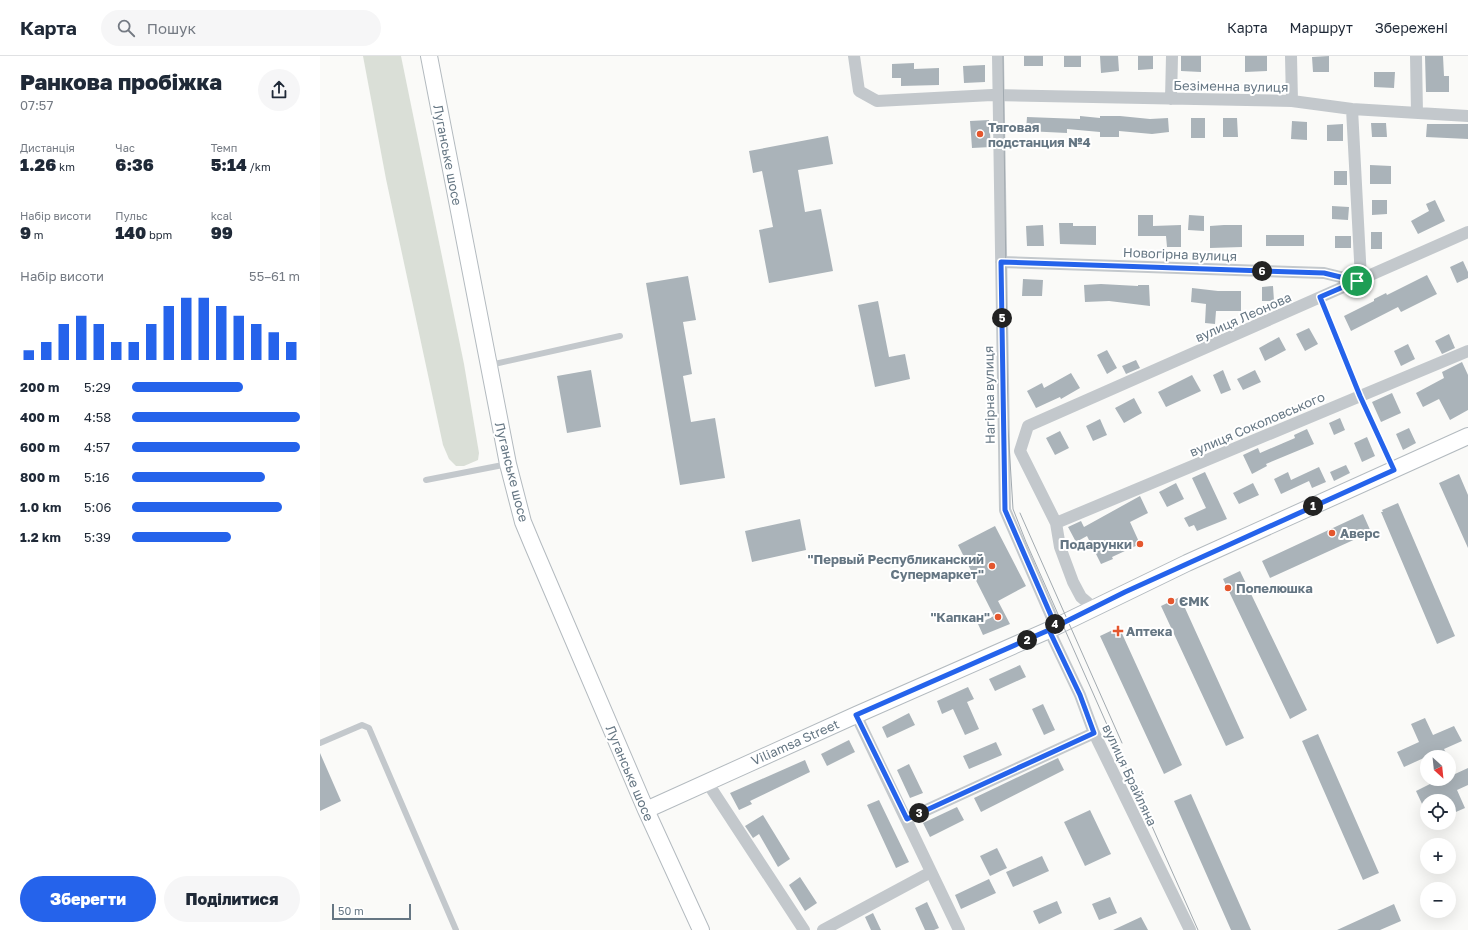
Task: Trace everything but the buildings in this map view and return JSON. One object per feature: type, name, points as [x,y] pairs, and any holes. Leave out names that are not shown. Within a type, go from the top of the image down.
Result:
[{"type":"main road","name":"Луганське шосе","points":[[429,56],[508,464],[524,522],[646,810],[701,930]]},
{"type":"main road","name":"Viliamsa Street","points":[[646,810],[1053,628],[1214,551],[1468,436]]},
{"type":"street","points":[[854,56],[859,91],[876,101],[995,95]]},
{"type":"street","name":"Нагірна вулиця","points":[[998,56],[995,95],[1001,262],[1005,510],[1053,628]]},
{"type":"street","points":[[1172,56],[1172,99]]},
{"type":"street","points":[[1291,56],[1292,101]]},
{"type":"street","points":[[1416,56],[1418,113]]},
{"type":"street","name":"Безіменна вулиця","points":[[995,95],[1292,101],[1352,109],[1468,116]]},
{"type":"street","points":[[1352,109],[1359,280]]},
{"type":"street","name":"вулиця Леонова","points":[[1056,523],[1020,452],[1028,426],[1468,232]]},
{"type":"street","name":"Новогірна вулиця","points":[[1001,262],[1324,273],[1359,280]]},
{"type":"street","name":"вулиця Соколовського","points":[[1056,523],[1468,351]]},
{"type":"street","points":[[1056,523],[1060,547],[1073,582],[1081,597],[1094,608]]},
{"type":"street","name":"вулиця Брайляна","points":[[1053,628],[1094,733],[1190,930]]},
{"type":"street","points":[[856,715],[959,930]]},
{"type":"street","points":[[907,819],[1094,733]]},
{"type":"street","points":[[707,782],[804,930]]},
{"type":"street","points":[[823,930],[931,872]]},
{"type":"lane","points":[[1320,297],[1360,396],[1394,470]]},
{"type":"lane","points":[[489,365],[620,336]]},
{"type":"lane","points":[[426,480],[508,464]]},
{"type":"lane","points":[[320,743],[362,725],[369,728],[456,930]]},
{"type":"shaded area","points":[[363,56],[401,56],[464,364],[479,453],[478,460],[464,466],[456,466],[449,459],[443,445],[386,179]]},
{"type":"tram line","points":[[1003,56],[1008,428],[1013,509],[1026,542],[1198,930]]},
{"type":"tram line","points":[[1020,513],[1122,743]]},
{"type":"place","name":"Тяговая подстанция №4","points":[[980,134]]},
{"type":"place","name":"Аверс","points":[[1332,533]]},
{"type":"place","name":"Подарунки","points":[[1140,544]]},
{"type":"place","name":"\"Первый Республиканский Супермаркет\"","points":[[992,566]]},
{"type":"place","name":"Попелюшка","points":[[1228,588]]},
{"type":"place","name":"ЄМК","points":[[1171,601]]},
{"type":"place","name":"\"Капкан\"","points":[[998,617]]},
{"type":"place","name":"Аптека","points":[[1118,631]]},
{"type":"route","points":[[1357,281],[1320,297],[1360,396],[1394,470],[1241,538],[1125,592],[1068,621],[1049,630],[856,715],[907,819],[1094,733],[1080,695],[1049,630],[1056,627],[1005,510],[1001,262],[1324,273],[1357,281]]}]
